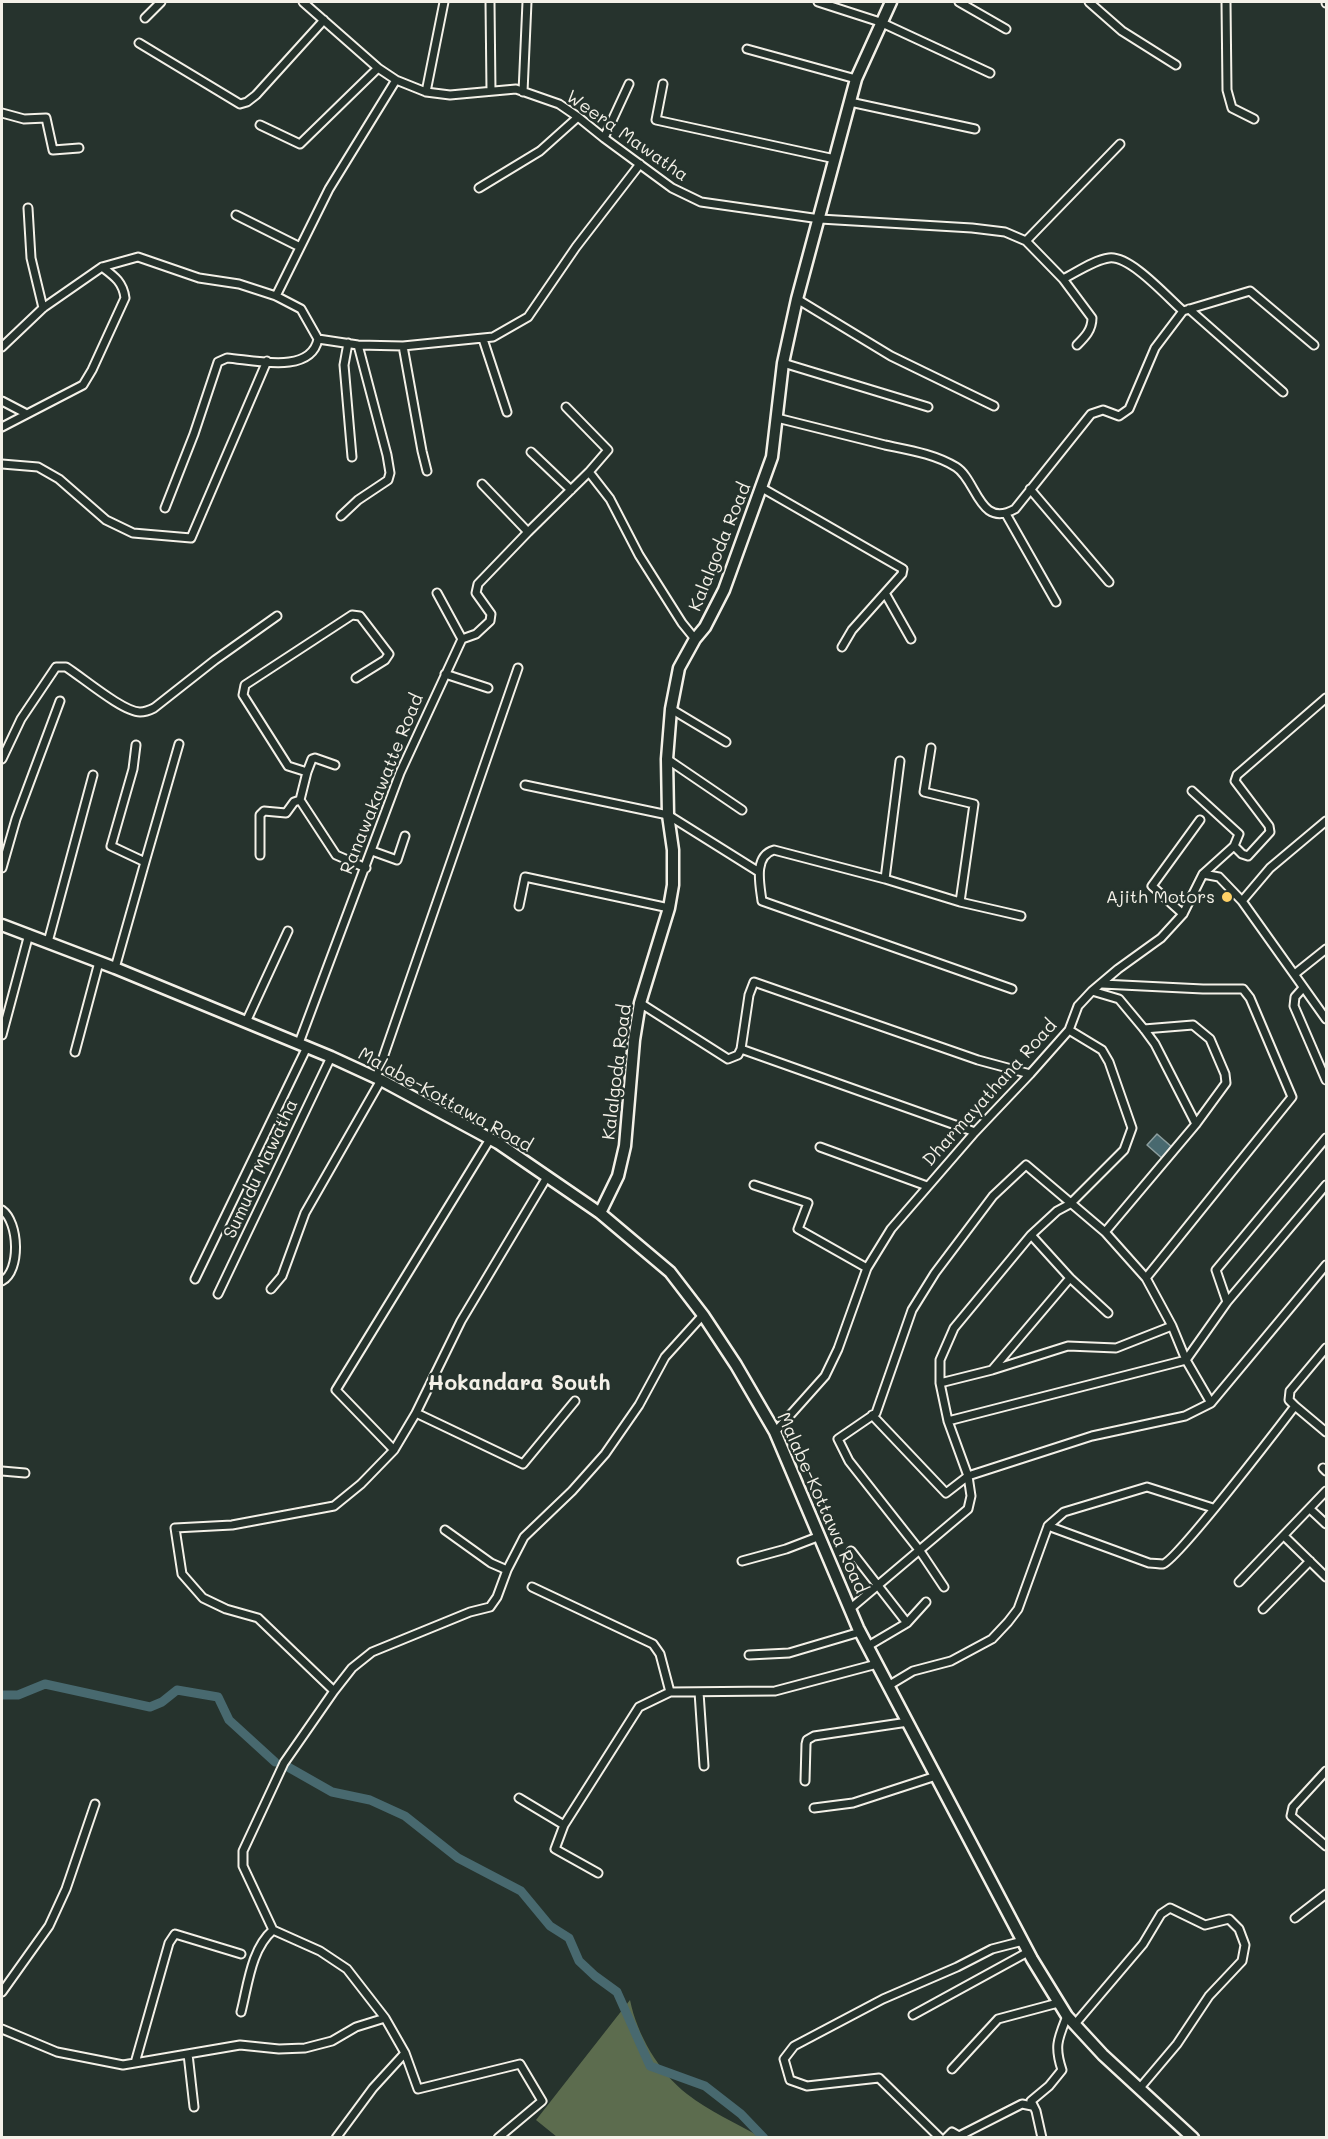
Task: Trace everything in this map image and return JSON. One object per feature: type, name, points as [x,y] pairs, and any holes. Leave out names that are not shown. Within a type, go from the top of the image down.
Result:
[{"type":"main road","name":"Kalalgoda Road","points":[[600,1213],[618,1176],[625,1146],[634,1040],[640,1003],[669,908],[673,885],[667,759],[671,709],[679,668],[695,639],[705,627],[724,590],[772,457],[783,363],[797,299],[856,79],[891,2]]},
{"type":"main road","name":"Malabe-Kottawa Road","points":[[2,925],[115,968],[303,1045],[379,1079],[490,1139],[600,1213],[670,1272],[703,1315],[736,1365],[775,1432],[860,1632],[1028,1952],[1058,2003],[1103,2055],[1193,2138]]},
{"type":"street","points":[[145,18],[161,2]]},
{"type":"street","name":"Weera Mawatha","points":[[303,2],[378,68],[396,80],[426,92],[450,95],[516,89],[559,104],[672,188],[701,202],[820,219],[972,228],[1005,232],[1026,241]]},
{"type":"street","points":[[426,92],[444,2]]},
{"type":"street","points":[[490,2],[491,91]]},
{"type":"street","points":[[523,92],[527,2]]},
{"type":"street","points":[[818,2],[880,22],[990,74]]},
{"type":"street","points":[[959,2],[1006,29]]},
{"type":"street","points":[[1089,2],[1122,31],[1176,65]]},
{"type":"street","points":[[1226,2],[1227,90],[1232,108],[1254,119]]},
{"type":"street","points":[[140,43],[240,104],[256,95],[324,20]]},
{"type":"street","points":[[747,50],[856,79]]},
{"type":"street","points":[[261,125],[300,144],[378,68]]},
{"type":"street","points":[[276,296],[329,189],[396,80]]},
{"type":"street","points":[[604,138],[629,84]]},
{"type":"street","points":[[663,84],[656,120],[835,159]]},
{"type":"street","points":[[850,102],[975,129]]},
{"type":"street","points":[[2,113],[24,119],[46,118],[53,150],[79,148]]},
{"type":"street","points":[[479,188],[540,151],[578,117]]},
{"type":"street","points":[[1077,345],[1092,326],[1092,318],[1063,279],[1026,241],[1120,144]]},
{"type":"street","points":[[318,339],[358,345],[403,346],[492,337],[528,317],[576,247],[640,164]]},
{"type":"street","points":[[28,208],[31,258],[43,308]]},
{"type":"street","points":[[236,215],[300,247]]},
{"type":"street","points":[[2,346],[43,308],[102,267],[138,257],[199,278],[239,284],[276,296],[301,309],[318,339],[316,347],[308,357],[293,363],[227,358],[218,362],[194,434],[165,508]]},
{"type":"street","points":[[1063,279],[1107,258],[1117,257],[1129,263],[1283,392]]},
{"type":"street","points":[[2,427],[83,385],[125,298],[124,288],[118,279],[102,267]]},
{"type":"street","points":[[777,418],[930,456],[958,468],[983,505],[993,512],[1006,514],[1016,509],[1090,414],[1103,410],[1119,416],[1129,409],[1155,348],[1186,310],[1250,291],[1314,345]]},
{"type":"street","points":[[797,299],[891,356],[994,406]]},
{"type":"street","points":[[483,339],[507,412]]},
{"type":"street","points":[[348,343],[344,365],[352,457]]},
{"type":"street","points":[[341,516],[358,500],[388,480],[390,473],[358,345]]},
{"type":"street","points":[[403,346],[427,471]]},
{"type":"street","points":[[2,464],[38,467],[59,479],[106,520],[133,533],[191,538],[267,361]]},
{"type":"street","points":[[783,363],[928,407]]},
{"type":"street","points":[[2,401],[26,413]]},
{"type":"street","points":[[437,593],[462,639],[476,634],[490,621],[490,614],[476,593],[478,584],[608,450],[566,407]]},
{"type":"street","points":[[531,452],[571,490]]},
{"type":"street","points":[[589,472],[610,499],[639,555],[682,623],[695,639]]},
{"type":"street","points":[[482,484],[528,532]]},
{"type":"street","points":[[762,488],[903,569],[902,574],[852,630],[842,647]]},
{"type":"street","points":[[1030,489],[1109,582]]},
{"type":"street","points":[[1006,514],[1056,603]]},
{"type":"street","points":[[885,592],[911,639]]},
{"type":"street","points":[[307,772],[288,766],[243,694],[245,685],[352,615],[360,616],[389,654],[386,660],[356,678]]},
{"type":"street","points":[[2,759],[27,710],[56,667],[66,667],[124,706],[142,712],[154,708],[277,616]]},
{"type":"street","name":"Ranawakawatte Road","points":[[195,1279],[303,1045],[353,895],[366,868],[400,773],[462,639]]},
{"type":"street","points":[[271,1289],[282,1276],[305,1213],[379,1079],[518,668]]},
{"type":"street","points":[[445,674],[488,688]]},
{"type":"street","points":[[1234,846],[1242,854],[1248,856],[1270,832],[1269,826],[1234,781],[1237,775],[1326,698]]},
{"type":"street","points":[[2,868],[16,819],[60,701]]},
{"type":"street","points":[[671,709],[726,742]]},
{"type":"street","points":[[115,968],[179,744]]},
{"type":"street","points":[[136,745],[133,769],[111,846],[145,862]]},
{"type":"street","points":[[931,748],[924,792],[974,804],[960,902]]},
{"type":"street","points":[[335,765],[312,759],[300,800],[336,855],[366,868]]},
{"type":"street","points":[[667,759],[742,810]]},
{"type":"street","points":[[885,879],[900,761]]},
{"type":"street","points":[[48,942],[93,775]]},
{"type":"street","points":[[525,785],[668,815],[759,872]]},
{"type":"street","points":[[1192,791],[1239,834],[1234,846],[1203,874]]},
{"type":"street","points":[[260,855],[260,815],[264,811],[286,813],[294,802],[300,800]]},
{"type":"street","points":[[1183,914],[1152,886],[1200,820]]},
{"type":"street","points":[[1242,902],[1270,868],[1326,821]]},
{"type":"street","points":[[372,851],[397,860],[405,836]]},
{"type":"street","points":[[1012,989],[762,902],[759,872],[762,857],[766,852],[774,850],[885,879],[960,902],[1020,916]]},
{"type":"street","points":[[1203,874],[1219,877],[1242,902],[1296,973],[1303,988],[1326,1018]]},
{"type":"street","name":"Dharmayathana Road","points":[[775,1432],[825,1376],[838,1349],[867,1268],[891,1229],[1068,1030],[1078,1006],[1118,969],[1161,938],[1183,914],[1203,874]]},
{"type":"street","points":[[519,906],[525,877],[669,908]]},
{"type":"street","points":[[246,1022],[288,931]]},
{"type":"street","points":[[2,1035],[29,934]]},
{"type":"street","points":[[1296,973],[1326,949]]},
{"type":"street","points":[[75,1052],[99,962]]},
{"type":"street","points":[[640,1003],[728,1059],[738,1055],[741,1049],[749,995],[754,982],[978,1060],[1030,1074]]},
{"type":"street","points":[[1102,984],[1203,989],[1243,988],[1250,998],[1292,1097],[1146,1278]]},
{"type":"street","points":[[1303,988],[1295,997],[1294,1006],[1326,1080]]},
{"type":"street","points":[[1092,991],[1119,999],[1144,1029],[1155,1044],[1196,1124]]},
{"type":"street","points":[[1105,1232],[1196,1124],[1226,1083],[1225,1074],[1210,1039],[1193,1025],[1144,1029]]},
{"type":"street","points":[[851,1608],[968,1509],[970,1496],[968,1476],[948,1421],[940,1383],[940,1360],[954,1328],[1031,1235],[1057,1211],[1070,1204],[1124,1150],[1132,1128],[1109,1062],[1102,1050],[1068,1030]]},
{"type":"street","points":[[741,1049],[975,1132]]},
{"type":"street","name":"Sumudu Mawatha","points":[[218,1294],[331,1057]]},
{"type":"street","points":[[1227,1302],[1216,1270],[1326,1138]]},
{"type":"street","points":[[394,1450],[336,1390],[490,1139]]},
{"type":"street","points":[[820,1147],[927,1186]]},
{"type":"street","points":[[944,1587],[920,1551],[849,1461],[838,1439],[876,1413],[912,1310],[935,1273],[993,1196],[1026,1165],[1105,1232],[1146,1278],[1172,1326],[1186,1360],[1211,1403]]},
{"type":"street","points":[[334,1691],[258,1618],[226,1609],[203,1598],[182,1574],[175,1528],[232,1525],[334,1506],[361,1484],[394,1450],[416,1413],[461,1321],[547,1177]]},
{"type":"street","points":[[754,1185],[808,1203],[798,1229],[867,1268]]},
{"type":"street","points":[[948,1421],[1186,1360],[1227,1302],[1326,1185]]},
{"type":"street","points":[[2,1210],[12,1223],[16,1253],[8,1274],[2,1281]]},
{"type":"street","points":[[1031,1235],[1070,1278],[1108,1313]]},
{"type":"street","points":[[872,1415],[946,1493],[968,1476],[1092,1436],[1185,1416],[1211,1403],[1326,1265]]},
{"type":"street","points":[[992,1370],[1070,1278]]},
{"type":"street","points":[[498,2138],[542,2101],[520,2064],[418,2089],[405,2053],[385,2018],[347,1970],[320,1951],[273,1930],[243,1866],[243,1851],[284,1762],[352,1668],[372,1652],[470,1612],[490,1607],[497,1597],[507,1570],[524,1537],[572,1491],[605,1454],[639,1405],[665,1357],[703,1315]]},
{"type":"street","points":[[940,1383],[992,1370],[1068,1346],[1116,1348],[1172,1326]]},
{"type":"street","points":[[1326,1348],[1290,1391],[1289,1400],[1323,1425],[1326,1432]]},
{"type":"street","points":[[416,1413],[523,1464],[575,1401]]},
{"type":"street","points":[[1048,1526],[1149,1563],[1164,1564],[1173,1557],[1214,1508],[1295,1406]]},
{"type":"street","points":[[2,1471],[25,1473]]},
{"type":"street","points":[[888,1686],[913,1671],[951,1661],[992,1639],[1018,1609],[1048,1526],[1064,1512],[1147,1487],[1214,1508]]},
{"type":"street","points":[[1239,1582],[1326,1491]]},
{"type":"street","points":[[1310,1509],[1326,1524]]},
{"type":"street","points":[[445,1530],[491,1563],[507,1570]]},
{"type":"street","points":[[742,1561],[786,1549],[820,1536]]},
{"type":"street","points":[[1284,1536],[1326,1577]]},
{"type":"street","points":[[851,1551],[907,1623]]},
{"type":"street","points":[[1263,1609],[1310,1561]]},
{"type":"street","points":[[532,1587],[653,1644],[660,1654],[670,1692]]},
{"type":"street","points":[[868,1646],[907,1623],[926,1602]]},
{"type":"street","points":[[749,1655],[789,1653],[860,1632]]},
{"type":"street","points":[[598,1873],[555,1849],[564,1825],[639,1707],[670,1692],[775,1691],[877,1664]]},
{"type":"street","points":[[699,1692],[704,1766]]},
{"type":"street","points":[[805,1781],[807,1740],[814,1736],[908,1722]]},
{"type":"street","points":[[1326,1771],[1293,1807],[1291,1816],[1326,1846]]},
{"type":"street","points":[[814,1808],[853,1803],[936,1776]]},
{"type":"street","points":[[519,1798],[564,1825]]},
{"type":"street","points":[[2,1992],[49,1926],[66,1889],[95,1804]]},
{"type":"street","points":[[1295,1918],[1326,1894]]},
{"type":"street","points":[[1042,2138],[1036,2111],[1030,2101],[1049,2086],[1062,2070],[1056,2042],[1071,2020],[1143,1944],[1161,1914],[1170,1908],[1205,1925],[1228,1919],[1239,1929],[1245,1946],[1242,1961],[1209,1996],[1177,2044],[1139,2089]]},
{"type":"street","points":[[241,2012],[258,1950],[264,1938],[273,1930]]},
{"type":"street","points":[[135,2063],[169,1943],[175,1935],[241,1954]]},
{"type":"street","points":[[940,2138],[879,2078],[807,2086],[790,2080],[784,2059],[794,2046],[883,1999],[992,1949],[1023,1941]]},
{"type":"street","points":[[913,2015],[1028,1952]]},
{"type":"street","points":[[952,2069],[998,2019],[1058,2003]]},
{"type":"street","points":[[2,2030],[57,2052],[123,2066],[240,2045],[279,2049],[305,2048],[332,2041],[356,2027],[385,2018]]},
{"type":"street","points":[[336,2138],[373,2088],[405,2053]]},
{"type":"street","points":[[188,2054],[194,2107]]},
{"type":"street","points":[[946,2138],[952,2132],[959,2136],[1022,2104],[1032,2106]]},
{"type":"green space","points":[[630,2000],[644,2039],[667,2075],[704,2106],[760,2137],[557,2137],[536,2120]]},
{"type":"water","points":[[1157,1134],[1173,1148],[1164,1160],[1147,1145]]},
{"type":"waterway","points":[[2,1695],[18,1695],[45,1684],[150,1707],[162,1702],[177,1690],[218,1697],[229,1720],[275,1762]]},
{"type":"waterway","points":[[288,1767],[332,1792],[370,1800],[405,1816],[458,1858],[521,1891],[550,1926],[569,1938],[579,1961],[617,1992],[650,2066],[705,2086],[741,2114],[764,2138]]},
{"type":"place","name":"Ajith Motors","points":[[1227,897]]},
{"type":"district","name":"Hokandara South","points":[[519,1384]]}]
